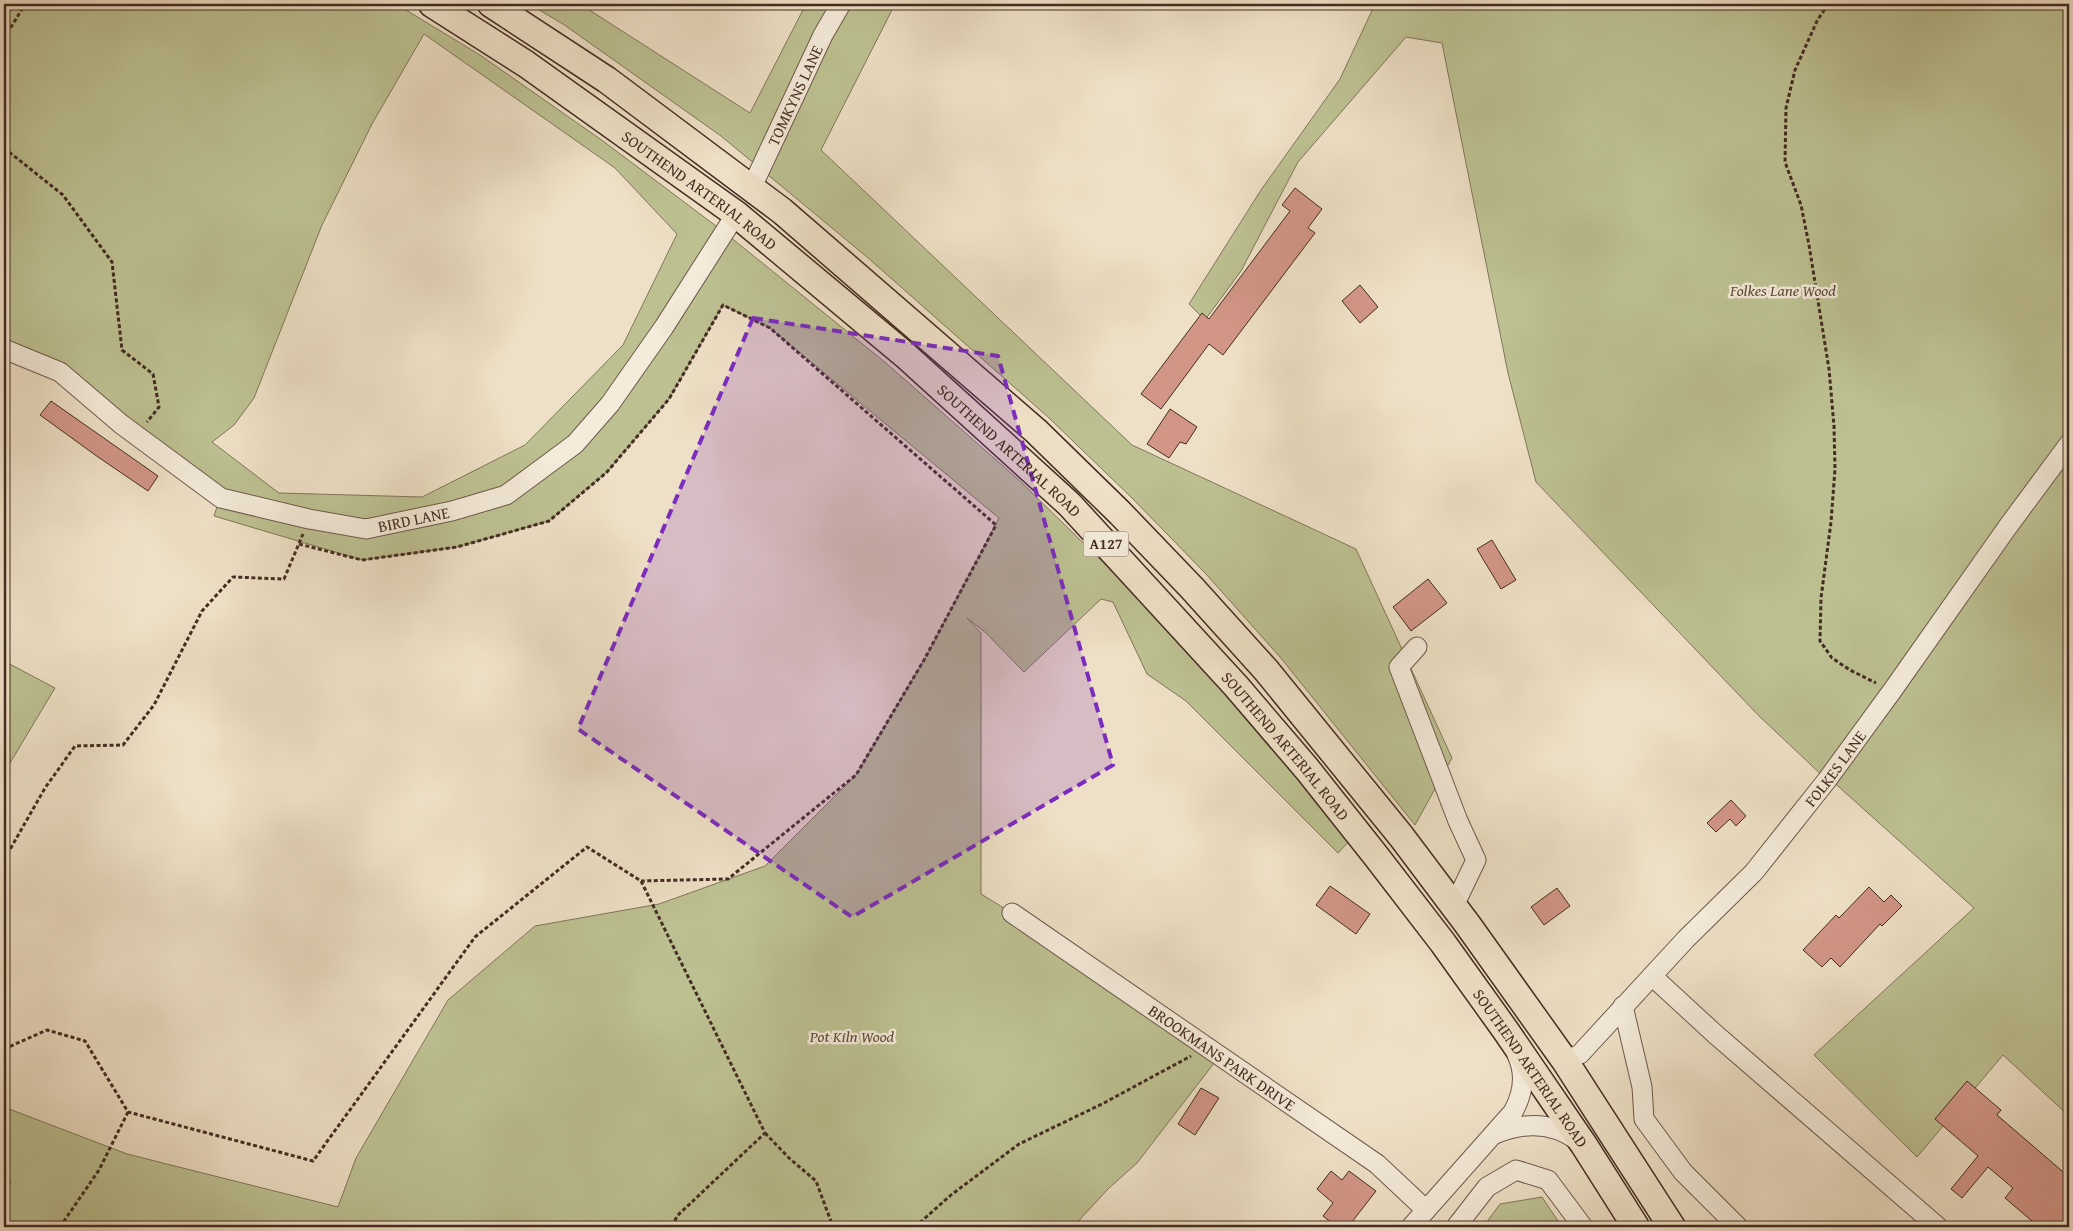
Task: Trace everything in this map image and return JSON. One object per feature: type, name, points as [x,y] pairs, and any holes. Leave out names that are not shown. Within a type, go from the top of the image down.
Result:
[{"type":"highway","name":"SOUTHEND ARTERIAL ROAD","points":[[432,4],[526,64],[736,214],[904,355],[1069,504],[1236,686],[1307,769],[1443,944],[1506,1031],[1584,1145],[1636,1227]]},
{"type":"highway","name":"SOUTHEND ARTERIAL ROAD","points":[[491,4],[607,80],[782,211],[1036,431],[1120,513],[1192,588],[1266,670],[1383,813],[1454,906],[1565,1062],[1672,1227]]},
{"type":"street","name":"TOMKYNS LANE","points":[[752,188],[823,35],[841,4]]},
{"type":"street","name":"BIRD LANE","points":[[5,354],[60,372],[137,436],[221,498],[309,519],[366,529],[452,511],[506,495],[575,444],[610,404],[664,327],[736,214]]},
{"type":"street","name":"FOLKES LANE","points":[[1565,1062],[1580,1054],[1623,1006],[1754,872],[1827,780],[1892,692],[2009,525],[2069,444]]},
{"type":"street","points":[[1417,647],[1399,668],[1458,821],[1476,860],[1454,906]]},
{"type":"street","name":"BROOKMANS PARK DRIVE","points":[[1012,913],[1377,1164],[1426,1210]]},
{"type":"street","points":[[1652,976],[1715,1034],[1938,1227]]},
{"type":"street","points":[[1623,1006],[1642,1087],[1644,1119],[1683,1172],[1738,1227]]},
{"type":"street","points":[[1411,1227],[1495,1134],[1518,1103],[1523,1082],[1520,1061],[1506,1031]]},
{"type":"street","points":[[1495,1134],[1517,1126],[1541,1125],[1557,1129],[1584,1145]]},
{"type":"street","points":[[1456,1227],[1486,1187],[1516,1170],[1548,1180],[1583,1227]]},
{"type":"path","points":[[4,39],[24,4]]},
{"type":"path","points":[[1828,4],[1817,21],[1795,70],[1785,117],[1785,162],[1801,205],[1809,246],[1829,369],[1834,426],[1835,469],[1831,522],[1821,598],[1820,641],[1832,658],[1892,692]]},
{"type":"path","points":[[4,148],[63,195],[112,262],[122,350],[153,374],[159,407],[137,436]]},
{"type":"path","points":[[299,544],[362,560],[457,547],[548,522],[607,472],[669,399],[723,305],[770,328],[996,526],[924,660],[856,775],[728,879],[641,881]]},
{"type":"path","points":[[4,860],[45,788],[75,746],[124,745],[154,705],[202,611],[233,577],[284,579],[309,519]]},
{"type":"path","points":[[4,1049],[47,1030],[85,1041],[128,1112],[313,1161],[475,937],[587,848],[641,881],[764,1132],[789,1158],[816,1181],[833,1227]]},
{"type":"path","points":[[915,1227],[951,1195],[1019,1144],[1102,1104],[1208,1047]]},
{"type":"path","points":[[60,1227],[99,1170],[128,1112]]},
{"type":"path","points":[[672,1227],[677,1216],[764,1132]]},
{"type":"highlighted area","points":[[753,318],[998,356],[1113,765],[852,917],[578,729]]},
{"type":"green space","name":"Pot Kiln Wood","points":[[4,4],[396,4],[480,55],[603,141],[724,232],[886,363],[1020,481],[1168,626],[1353,837],[1338,853],[1186,701],[1147,674],[1113,602],[1101,599],[1024,672],[986,633],[967,618],[981,633],[981,894],[1012,913],[1218,1058],[1137,1163],[1108,1189],[1073,1227],[4,1227],[4,1197],[11,1181],[4,1177],[4,1107],[127,1154],[338,1207],[356,1158],[448,1000],[535,926],[659,904],[765,866],[856,775],[928,653],[999,518],[770,328],[723,305],[669,399],[607,472],[549,521],[457,547],[362,560],[214,516],[220,498],[56,378],[4,356]],"holes":[[[424,34],[615,168],[677,234],[623,345],[525,445],[422,497],[279,493],[212,442],[234,425],[254,398],[322,225],[372,124]]]},
{"type":"green space","points":[[529,4],[580,4],[750,113],[806,4],[895,4],[821,150],[1132,445],[1356,549],[1452,758],[1415,825],[1280,657],[1206,574],[1133,499],[1048,417],[867,257],[721,136],[563,24]]},
{"type":"green space","name":"Folkes Lane Wood","points":[[1375,4],[2069,4],[2069,1116],[2003,1055],[1917,1157],[1814,1055],[1974,908],[1829,778],[1827,780],[1758,715],[1536,482],[1508,373],[1442,43],[1406,37],[1298,162],[1241,271],[1205,320],[1189,304],[1261,190],[1340,79]]},
{"type":"green space","points":[[4,661],[55,688],[4,773]]},
{"type":"green space","points":[[1542,1197],[1562,1227],[1483,1227],[1500,1204]]},
{"type":"building","points":[[1295,188],[1322,209],[1308,228],[1315,233],[1223,355],[1209,344],[1161,409],[1141,394],[1202,313],[1209,319],[1290,211],[1282,205]]},
{"type":"building","points":[[1360,285],[1378,307],[1360,323],[1342,301]]},
{"type":"building","points":[[51,401],[158,476],[148,491],[40,415]]},
{"type":"building","points":[[1170,409],[1197,427],[1186,444],[1180,442],[1169,458],[1147,444]]},
{"type":"building","points":[[1492,540],[1516,580],[1501,589],[1477,549]]},
{"type":"building","points":[[1428,579],[1447,603],[1411,631],[1393,607]]},
{"type":"building","points":[[1731,800],[1746,816],[1736,826],[1730,819],[1716,832],[1707,823]]},
{"type":"building","points":[[1330,886],[1370,914],[1356,934],[1316,905]]},
{"type":"building","points":[[1869,887],[1884,902],[1891,895],[1902,906],[1882,926],[1880,924],[1840,967],[1831,958],[1822,967],[1803,950],[1836,915],[1839,918]]},
{"type":"building","points":[[1557,888],[1570,906],[1544,925],[1531,907]]},
{"type":"building","points":[[1967,1081],[2001,1110],[1997,1115],[2069,1177],[2069,1227],[2039,1227],[2005,1198],[2013,1188],[1988,1167],[1962,1198],[1951,1189],[1978,1156],[1935,1119]]},
{"type":"building","points":[[1201,1088],[1219,1098],[1195,1135],[1178,1124]]},
{"type":"building","points":[[1331,1171],[1342,1180],[1349,1171],[1376,1191],[1348,1227],[1337,1227],[1323,1216],[1333,1203],[1317,1189]]}]
